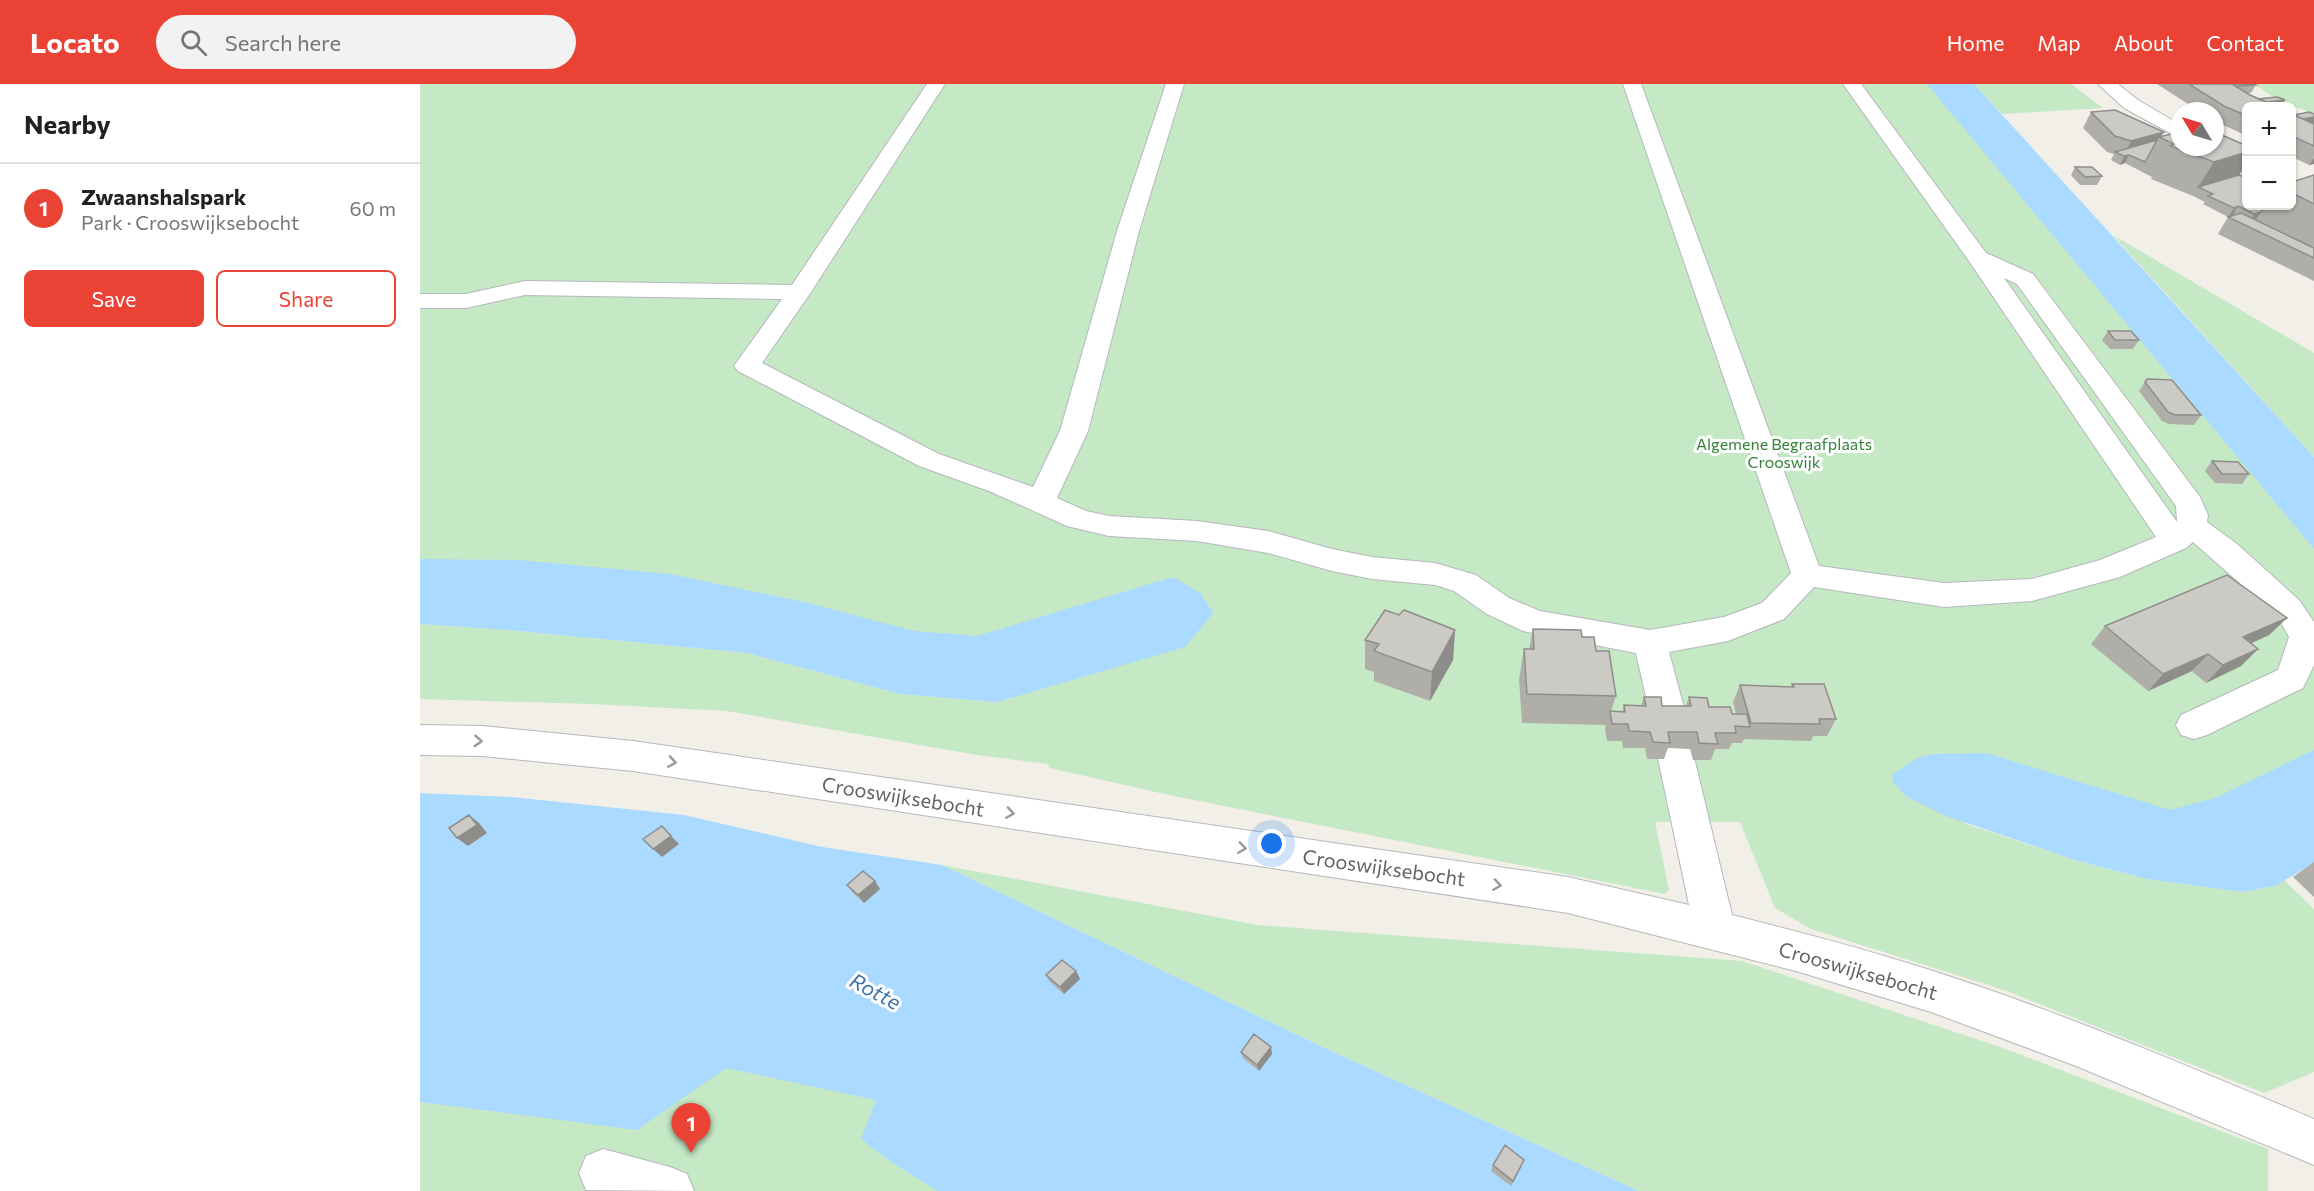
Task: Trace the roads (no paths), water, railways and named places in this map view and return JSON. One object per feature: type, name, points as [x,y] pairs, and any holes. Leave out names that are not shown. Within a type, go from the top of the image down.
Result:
[{"type":"street","points":[[936,84],[799,292],[747,366],[929,460],[1041,502],[1078,519],[1109,526],[1197,531],[1268,542],[1332,560],[1372,568],[1435,574],[1465,583],[1498,606],[1535,622],[1650,643],[1728,629],[1773,611],[1808,575]]},
{"type":"street","points":[[1041,502],[1074,431],[1128,231],[1175,84]]},
{"type":"street","points":[[1632,84],[1808,575]]},
{"type":"street","points":[[1808,575],[1944,595],[2032,590],[2109,569],[2184,534],[2193,515],[2190,504],[2025,279],[1978,258],[1852,84]]},
{"type":"street","points":[[2107,84],[2132,104],[2170,127]]},
{"type":"street","points":[[420,301],[466,301],[525,288],[799,292]]},
{"type":"street","points":[[2184,534],[2226,552],[2288,608],[2306,636],[2302,654],[2291,679],[2194,725]]},
{"type":"street","points":[[1650,643],[1715,929]]},
{"type":"street","name":"Crooswijksebocht","points":[[420,740],[482,741],[633,756],[1568,895],[1715,929],[1930,991],[2100,1053],[2314,1142]]},
{"type":"street","points":[[603,1173],[670,1191]]},
{"type":"water","points":[[1927,84],[1974,84],[2314,457],[2314,549]]},
{"type":"water","points":[[420,559],[519,560],[670,574],[808,603],[914,631],[977,636],[1173,577],[1200,593],[1213,613],[1185,647],[997,702],[900,694],[747,653],[420,624]]},
{"type":"water","points":[[2314,750],[2314,863],[2275,886],[2242,892],[2147,879],[2075,860],[1946,816],[1907,797],[1893,782],[1892,775],[1917,758],[1934,754],[1986,753],[2170,810],[2215,798]]},
{"type":"water","name":"Rotte","points":[[420,793],[511,797],[684,815],[822,847],[942,865],[1331,1051],[1639,1191],[938,1191],[891,1162],[861,1139],[876,1100],[726,1068],[637,1130],[420,1102]]},
{"type":"place","name":"Zwaanshalspark","points":[[691,1153]]},
{"type":"park label","name":"Algemene Begraafplaats Crooswijk","points":[[1784,453]]}]
